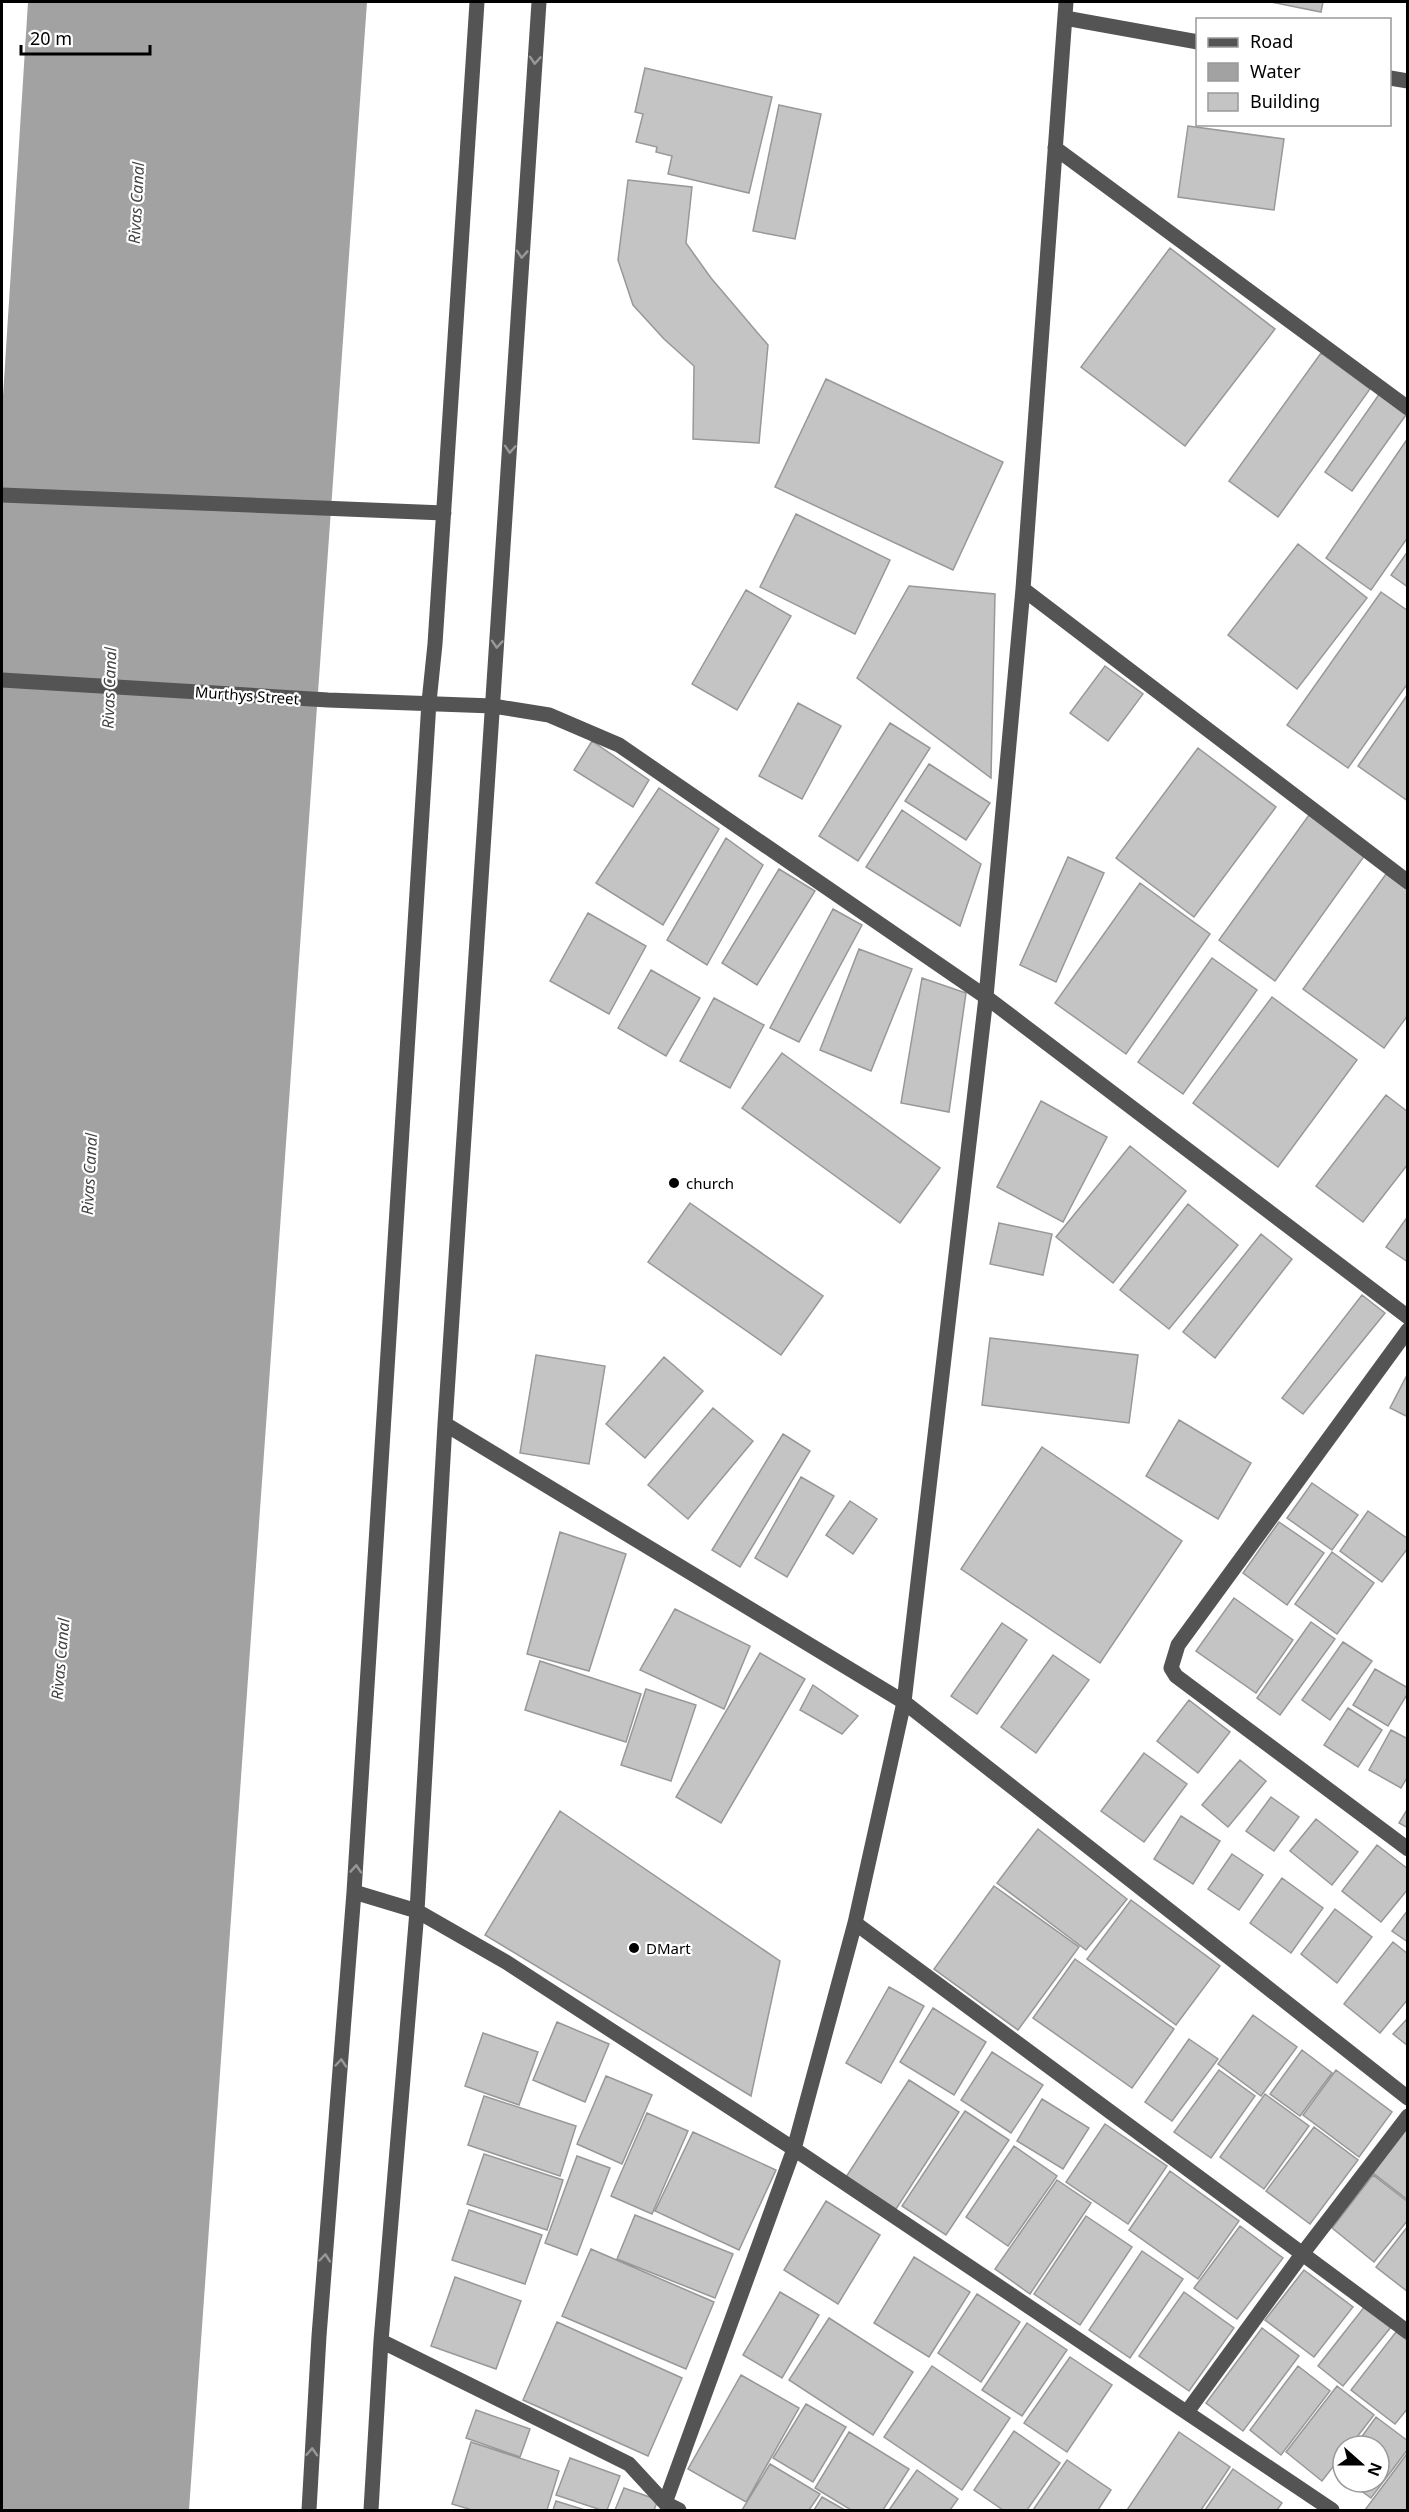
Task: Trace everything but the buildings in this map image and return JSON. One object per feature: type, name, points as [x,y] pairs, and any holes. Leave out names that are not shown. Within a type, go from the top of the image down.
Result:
[{"type":"street","points":[[309,2511],[319,2336],[354,1892],[429,702],[444,513],[477,2]]},
{"type":"street","points":[[371,2511],[381,2341],[417,1911],[446,1424],[539,2]]},
{"type":"street","points":[[381,2341],[629,2464],[672,2507],[794,2149],[855,1923],[904,1702],[986,997],[1023,589],[1066,2]]},
{"type":"street","points":[[1065,18],[1196,42]]},
{"type":"street","points":[[1391,78],[1407,81]]},
{"type":"street","points":[[1055,148],[1407,408]]},
{"type":"street","points":[[2,495],[444,513]]},
{"type":"street","points":[[1023,589],[1407,882]]},
{"type":"street","name":"Murthys Street","points":[[2,680],[328,700],[493,706],[549,716],[619,745],[986,997],[1407,1317]]},
{"type":"street","points":[[1407,1330],[1178,1645],[1171,1668],[1176,1676],[1407,1849]]},
{"type":"street","points":[[446,1424],[904,1702],[1407,2098]]},
{"type":"street","points":[[354,1892],[417,1911],[506,1962],[794,2149],[1332,2511]]},
{"type":"street","points":[[855,1923],[1407,2332]]},
{"type":"street","points":[[1187,2412],[1407,2116]]},
{"type":"water","name":"Rivas Canal","points":[[28,2],[367,2],[189,2510],[2,2510],[2,412]]},
{"type":"place","name":"church","points":[[674,1183]]},
{"type":"place","name":"DMart","points":[[634,1948]]}]
